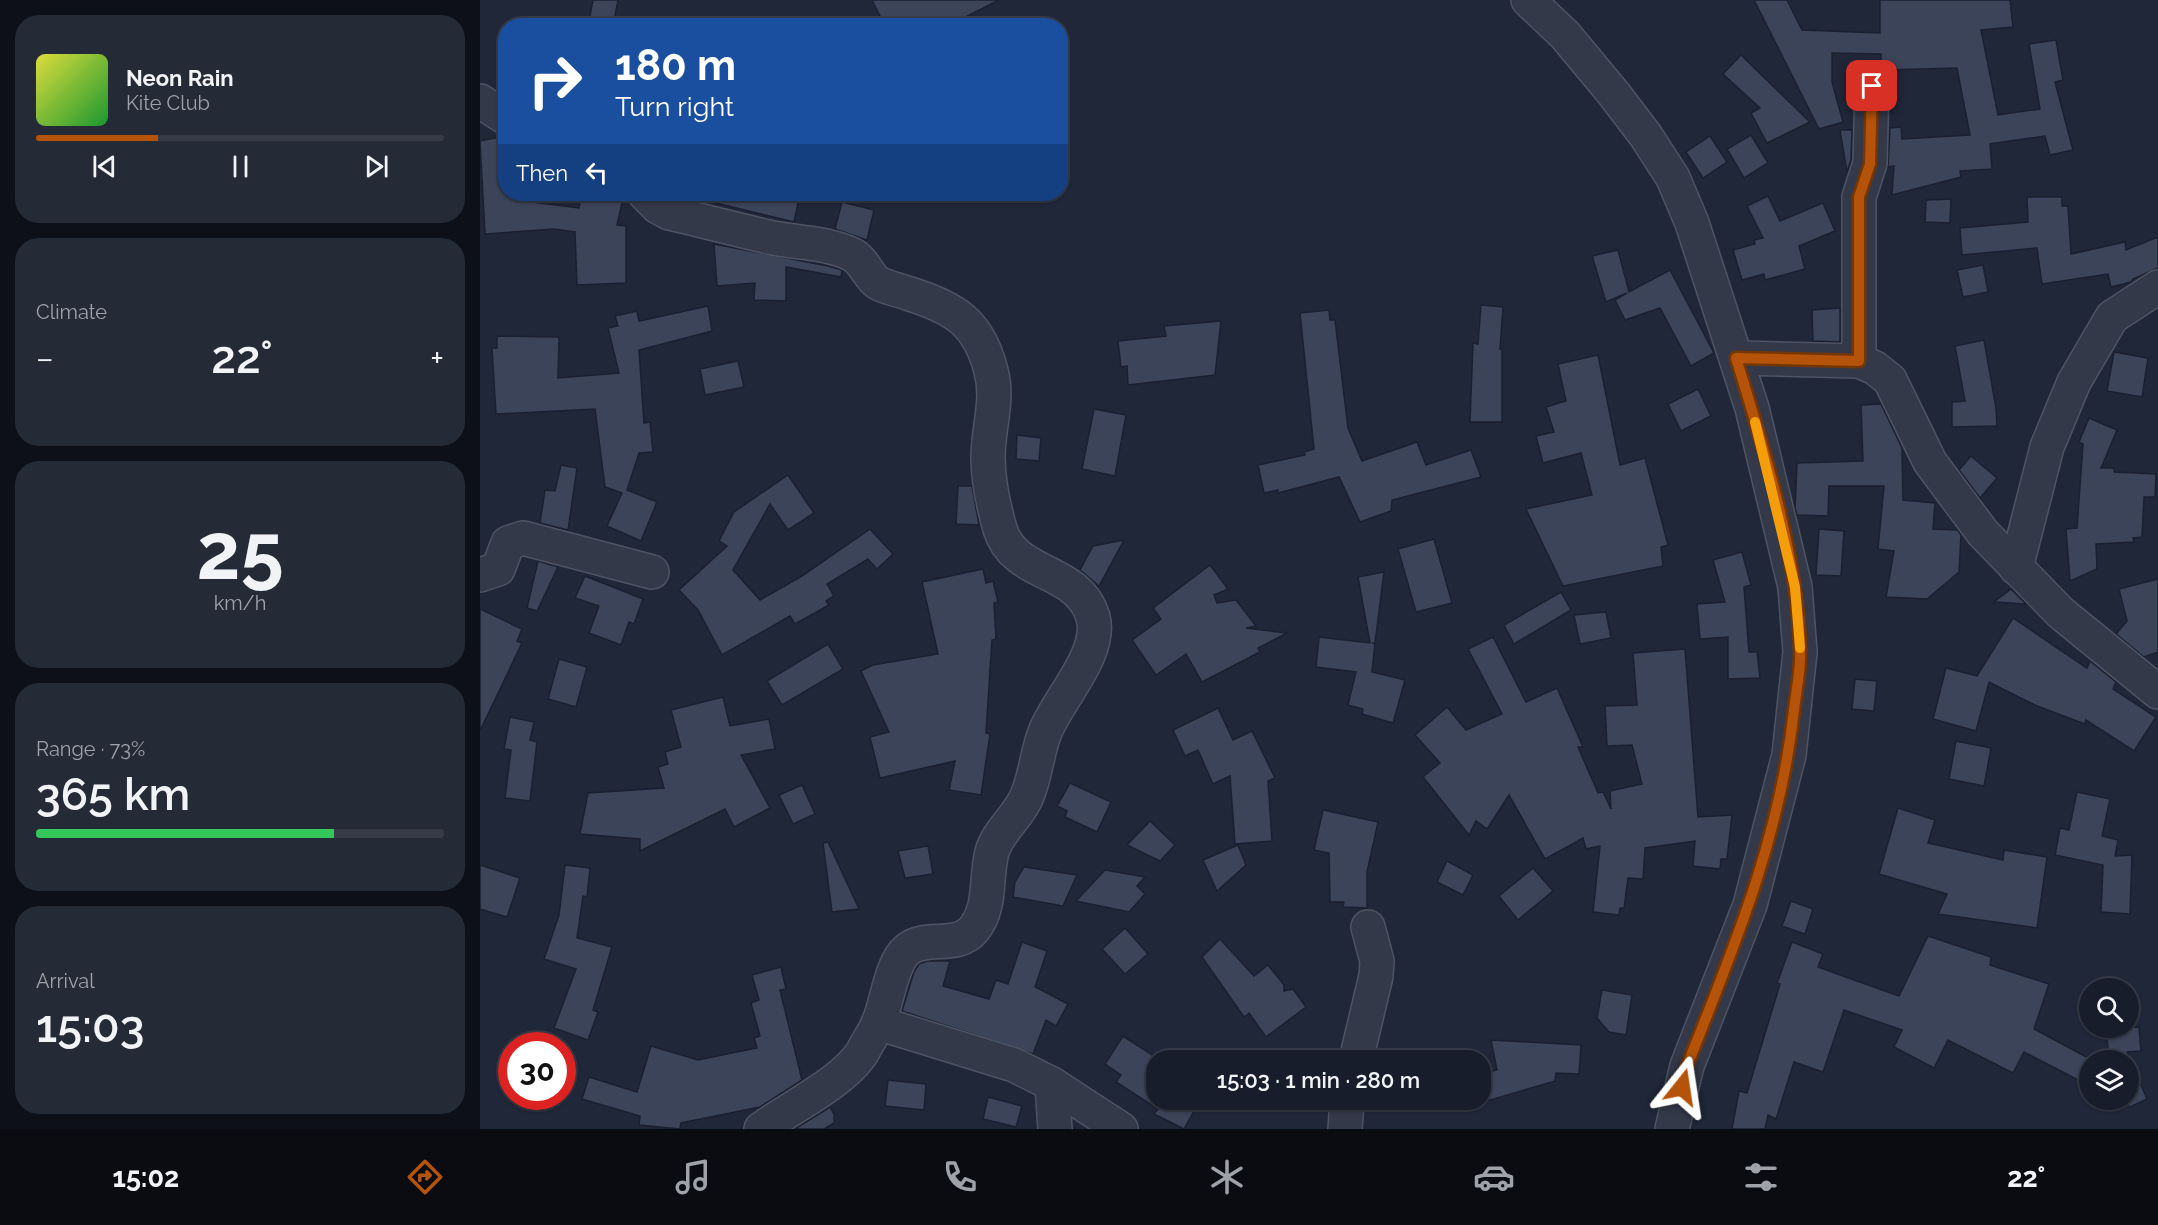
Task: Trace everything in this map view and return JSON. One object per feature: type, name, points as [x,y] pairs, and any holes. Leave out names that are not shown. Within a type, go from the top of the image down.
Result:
[{"type":"street","points":[[1528,0],[1564,35],[1614,94],[1646,136],[1673,178],[1692,223],[1752,408],[1795,587],[1800,652],[1789,755],[1772,831],[1750,905],[1687,1066],[1672,1129]]},
{"type":"street","points":[[1859,361],[1859,197],[1870,164],[1872,86]]},
{"type":"street","points":[[480,101],[498,113]]},
{"type":"street","points":[[652,201],[669,213],[774,238],[837,248],[855,256],[877,282],[933,301],[962,317],[976,332],[993,375],[995,398],[988,456],[1000,529],[1006,544],[1014,556],[1055,575],[1073,587],[1085,601],[1093,618],[1094,638],[1088,656],[1045,731],[1029,792],[1021,809],[993,850],[988,896],[979,921],[971,933],[961,939],[915,944],[904,951],[896,966],[878,1023],[859,1057],[843,1073],[762,1129]]},
{"type":"street","points":[[2016,568],[2047,447],[2074,382],[2112,317],[2158,287]]},
{"type":"street","points":[[1736,358],[1859,361],[1875,368],[1890,380],[1930,462],[1983,533],[2061,613],[2158,692]]},
{"type":"street","points":[[480,575],[498,569],[508,543],[523,538],[652,572]]},
{"type":"street","points":[[1358,1050],[1376,976],[1377,961],[1368,927]]},
{"type":"street","points":[[878,1023],[963,1047],[1014,1065],[1052,1084],[1121,1129]]},
{"type":"street","points":[[1052,1084],[1055,1129]]},
{"type":"street","points":[[1346,1129],[1347,1110]]},
{"type":"building","points":[[593,0],[618,0],[615,18],[590,18]]},
{"type":"building","points":[[872,0],[999,0],[964,18],[881,18]]},
{"type":"building","points":[[1754,0],[1787,0],[1802,30],[1880,33],[1880,0],[2010,0],[2013,27],[1981,30],[1998,115],[2040,109],[2029,44],[2056,40],[2063,80],[2055,82],[2073,150],[2050,155],[2045,136],[1990,144],[1992,169],[1960,171],[1961,177],[1892,195],[1894,166],[1888,167],[1890,128],[1901,127],[1902,139],[1970,135],[1957,68],[1881,70],[1881,54],[1832,53],[1832,82],[1843,122],[1819,129]]},
{"type":"building","points":[[1741,55],[1810,122],[1767,143],[1751,113],[1760,108],[1723,74]]},
{"type":"building","points":[[1840,130],[1852,130],[1851,160],[1847,172]]},
{"type":"building","points":[[1751,135],[1768,163],[1744,178],[1727,149]]},
{"type":"building","points":[[1710,136],[1727,162],[1703,178],[1686,152]]},
{"type":"building","points":[[498,137],[498,201],[533,201],[579,208],[580,201],[622,201],[617,225],[626,226],[626,283],[577,285],[575,232],[554,229],[485,234],[480,141]]},
{"type":"building","points":[[1768,196],[1780,221],[1823,203],[1835,231],[1799,246],[1805,269],[1765,280],[1764,274],[1742,280],[1733,250],[1755,244],[1754,240],[1763,238],[1747,206]]},
{"type":"building","points":[[2027,197],[2062,197],[2062,206],[2068,206],[2071,254],[2125,242],[2126,250],[2158,237],[2158,268],[2131,282],[2111,287],[2108,274],[2042,284],[2037,248],[1962,255],[1960,228],[2028,222]]},
{"type":"building","points":[[1951,199],[1950,223],[1925,222],[1926,200]]},
{"type":"building","points":[[712,201],[798,201],[794,222]]},
{"type":"building","points":[[842,202],[874,210],[867,240],[835,229]]},
{"type":"building","points":[[714,244],[828,266],[842,270],[841,277],[786,267],[786,301],[754,300],[755,283],[717,286]]},
{"type":"building","points":[[1618,250],[1629,292],[1670,270],[1714,353],[1691,366],[1660,308],[1625,320],[1615,300],[1627,293],[1606,302],[1592,256]]},
{"type":"building","points":[[1983,265],[1988,292],[1963,297],[1957,270]]},
{"type":"building","points":[[1481,305],[1503,307],[1500,349],[1502,349],[1502,422],[1470,422],[1473,343],[1478,344]]},
{"type":"building","points":[[708,306],[712,331],[639,350],[644,423],[650,422],[653,452],[639,453],[627,490],[657,502],[641,541],[607,526],[622,493],[605,487],[595,409],[496,414],[492,348],[497,348],[497,336],[559,337],[558,378],[619,373],[608,328],[618,326],[615,316],[637,311],[639,321]]},
{"type":"building","points":[[1840,308],[1840,342],[1813,341],[1812,310]]},
{"type":"building","points":[[1329,310],[1330,320],[1335,320],[1348,428],[1362,461],[1417,442],[1426,465],[1471,450],[1481,477],[1392,500],[1391,511],[1360,522],[1339,477],[1278,493],[1278,490],[1264,493],[1258,465],[1305,455],[1304,452],[1314,449],[1300,313]]},
{"type":"building","points":[[1221,321],[1215,375],[1128,385],[1127,366],[1121,367],[1118,341],[1166,336],[1164,326]]},
{"type":"building","points":[[1984,340],[1997,426],[1952,427],[1952,402],[1965,401],[1955,346]]},
{"type":"building","points":[[2114,352],[2148,358],[2142,397],[2107,391]]},
{"type":"building","points":[[1598,355],[1620,465],[1645,458],[1668,545],[1661,547],[1663,566],[1563,586],[1526,509],[1592,495],[1581,453],[1543,463],[1536,436],[1554,432],[1546,407],[1566,401],[1558,364]]},
{"type":"building","points":[[738,361],[744,387],[705,395],[700,369]]},
{"type":"building","points":[[1698,389],[1711,416],[1681,431],[1668,404]]},
{"type":"building","points":[[1881,404],[1902,448],[1903,500],[1935,503],[1933,529],[1958,530],[1961,535],[1959,572],[1927,599],[1886,597],[1894,551],[1878,549],[1884,486],[1829,486],[1828,516],[1797,515],[1795,508],[1797,463],[1863,461],[1861,405]]},
{"type":"building","points":[[1094,409],[1126,415],[1115,476],[1082,469]]},
{"type":"building","points":[[2089,418],[2117,430],[2101,468],[2114,468],[2114,472],[2156,474],[2155,497],[2144,497],[2142,537],[2133,538],[2134,542],[2096,544],[2097,569],[2070,581],[2066,529],[2077,528],[2083,444],[2079,442]]},
{"type":"building","points":[[1017,435],[1041,438],[1039,461],[1016,459]]},
{"type":"building","points":[[1971,456],[1997,478],[1980,498],[1959,470]]},
{"type":"building","points":[[561,465],[577,468],[568,530],[540,523],[545,490],[555,491]]},
{"type":"building","points":[[788,475],[814,513],[788,530],[770,504],[733,570],[760,600],[802,576],[870,529],[893,554],[877,569],[868,559],[827,584],[834,596],[826,601],[829,605],[795,624],[790,616],[722,655],[698,610],[679,590],[727,546],[719,541],[734,512]]},
{"type":"building","points":[[958,486],[972,486],[979,525],[956,524]]},
{"type":"building","points":[[1819,529],[1844,531],[1841,576],[1816,575]]},
{"type":"building","points":[[1434,539],[1452,603],[1416,612],[1398,549]]},
{"type":"building","points":[[1124,540],[1099,586],[1080,570],[1093,546]]},
{"type":"building","points":[[1742,552],[1751,585],[1744,587],[1749,652],[1757,652],[1760,678],[1728,679],[1728,637],[1700,639],[1697,604],[1725,602],[1713,560]]},
{"type":"building","points":[[538,561],[558,567],[537,611],[527,608]]},
{"type":"building","points":[[1210,565],[1228,589],[1214,595],[1217,603],[1236,600],[1256,626],[1246,628],[1287,633],[1258,648],[1260,652],[1202,682],[1186,654],[1156,675],[1132,640],[1161,619],[1153,608]]},
{"type":"building","points":[[983,569],[986,583],[993,581],[998,602],[994,603],[996,639],[992,640],[986,733],[990,734],[981,795],[949,790],[955,761],[880,778],[870,737],[889,732],[861,671],[873,665],[938,654],[922,582]]},
{"type":"building","points":[[1384,572],[1372,672],[1405,680],[1393,723],[1362,714],[1363,709],[1348,705],[1356,672],[1316,667],[1319,637],[1370,643],[1358,577]]},
{"type":"building","points":[[585,576],[643,599],[634,624],[629,622],[621,645],[589,633],[599,606],[575,598]]},
{"type":"building","points":[[2158,579],[2158,652],[2144,657],[2116,634],[2127,621],[2119,589]]},
{"type":"building","points":[[2011,589],[2026,604],[1994,602]]},
{"type":"building","points":[[1561,592],[1571,610],[1514,644],[1504,625]]},
{"type":"building","points":[[480,609],[522,629],[517,641],[522,643],[480,731]]},
{"type":"building","points":[[1606,612],[1611,638],[1580,644],[1574,615]]},
{"type":"building","points":[[2013,618],[2087,668],[2090,661],[2116,682],[2113,689],[2156,717],[2134,751],[2086,720],[2085,724],[2037,706],[1989,682],[1976,731],[1933,719],[1946,668],[1977,676]]},
{"type":"building","points":[[1493,637],[1526,702],[1557,688],[1583,747],[1578,747],[1598,793],[1603,792],[1611,809],[1610,791],[1642,784],[1632,745],[1607,746],[1605,706],[1637,705],[1633,653],[1685,649],[1698,817],[1732,815],[1727,859],[1721,859],[1720,869],[1693,866],[1695,841],[1645,848],[1643,879],[1628,878],[1624,908],[1620,908],[1619,915],[1593,912],[1600,846],[1586,849],[1583,838],[1545,859],[1509,795],[1487,829],[1476,821],[1469,835],[1423,777],[1440,763],[1415,735],[1447,707],[1466,730],[1502,714],[1468,649]]},
{"type":"building","points":[[828,644],[843,669],[782,705],[767,681]]},
{"type":"building","points":[[559,659],[587,667],[576,707],[548,699]]},
{"type":"building","points":[[1855,679],[1877,681],[1874,711],[1852,709]]},
{"type":"building","points":[[723,697],[730,726],[769,719],[775,749],[741,755],[770,808],[734,827],[725,809],[640,851],[640,839],[580,834],[588,793],[664,788],[658,767],[668,764],[665,752],[681,747],[671,710]]},
{"type":"building","points":[[1218,708],[1233,740],[1252,731],[1275,778],[1268,781],[1272,841],[1235,844],[1230,776],[1213,784],[1198,750],[1185,756],[1173,730]]},
{"type":"building","points":[[510,717],[534,722],[530,740],[537,742],[530,801],[505,798],[511,750],[504,749]]},
{"type":"building","points":[[1956,741],[1991,748],[1984,786],[1949,779]]},
{"type":"building","points":[[1070,783],[1111,802],[1097,832],[1065,817],[1067,811],[1057,806]]},
{"type":"building","points":[[802,785],[815,814],[793,824],[779,795]]},
{"type":"building","points":[[2077,792],[2110,799],[2102,836],[2118,840],[2115,856],[2132,855],[2130,914],[2101,912],[2103,865],[2055,855],[2060,828],[2069,830]]},
{"type":"building","points":[[1898,808],[1935,820],[1928,843],[2003,860],[2004,850],[2047,857],[2037,928],[1938,914],[1947,894],[1879,874]]},
{"type":"building","points":[[1323,810],[1378,822],[1367,872],[1367,908],[1343,907],[1344,902],[1330,902],[1329,853],[1314,850]]},
{"type":"building","points":[[1150,821],[1175,845],[1160,861],[1127,845]]},
{"type":"building","points":[[828,842],[859,909],[832,912],[823,843]]},
{"type":"building","points":[[1238,845],[1246,865],[1217,891],[1203,860]]},
{"type":"building","points":[[928,846],[933,874],[905,878],[898,851]]},
{"type":"building","points":[[1447,861],[1473,875],[1463,895],[1437,882]]},
{"type":"building","points":[[480,865],[520,878],[507,917],[480,909]]},
{"type":"building","points":[[565,865],[590,868],[587,897],[583,896],[577,938],[612,947],[593,1010],[598,1012],[588,1040],[576,1036],[576,1032],[565,1032],[554,1028],[576,969],[544,959],[559,915]]},
{"type":"building","points":[[1024,867],[1077,875],[1063,906],[1013,897],[1015,882]]},
{"type":"building","points":[[1533,868],[1553,891],[1518,920],[1499,896]]},
{"type":"building","points":[[1105,870],[1145,877],[1137,886],[1145,894],[1129,912],[1076,901]]},
{"type":"building","points":[[1791,901],[1813,909],[1805,934],[1782,926]]},
{"type":"building","points":[[1125,928],[1148,954],[1125,974],[1102,949]]},
{"type":"building","points":[[1928,936],[1991,957],[1990,965],[2049,984],[2034,1029],[2079,1053],[2079,1080],[2024,1052],[2013,1073],[1948,1040],[1934,1068],[1894,1047],[1902,1030],[1844,1010],[1823,1072],[1794,1062],[1776,1119],[1768,1115],[1765,1129],[1732,1129],[1739,1091],[1747,1093],[1780,984],[1777,983],[1792,942],[1823,954],[1818,967],[1899,996]]},
{"type":"building","points":[[1220,939],[1254,976],[1268,965],[1284,985],[1284,991],[1293,989],[1306,1007],[1266,1037],[1249,1013],[1244,1017],[1202,957]]},
{"type":"building","points":[[1022,942],[1047,951],[1035,987],[1068,1004],[1056,1026],[1046,1020],[1033,1054],[902,1011],[914,972],[919,964],[927,961],[950,961],[943,986],[989,999],[996,980],[1008,984]]},
{"type":"building","points":[[781,967],[786,989],[780,990],[802,1080],[760,1107],[681,1123],[680,1129],[639,1125],[640,1116],[582,1099],[589,1077],[637,1092],[651,1046],[698,1060],[757,1048],[754,1038],[760,1036],[751,1003],[759,1000],[752,975]]},
{"type":"building","points":[[1602,990],[1632,995],[1626,1035],[1609,1032],[1597,1018]]},
{"type":"building","points":[[2139,1027],[2141,1051],[2108,1050],[2107,1038],[2139,1038]]},
{"type":"building","points":[[1123,1036],[1146,1051],[1146,1101],[1116,1082],[1121,1075],[1105,1064]]},
{"type":"building","points":[[1491,1040],[1581,1045],[1579,1074],[1556,1073],[1555,1081],[1491,1100],[1491,1071],[1497,1070]]},
{"type":"building","points":[[888,1080],[926,1084],[924,1110],[885,1106]]},
{"type":"building","points":[[2139,1080],[2147,1099],[2139,1103]]},
{"type":"building","points":[[988,1097],[1022,1106],[1016,1127],[983,1119]]},
{"type":"building","points":[[830,1107],[834,1114],[834,1123],[824,1129],[795,1129]]},
{"type":"building","points":[[1157,1110],[1194,1110],[1184,1129],[1154,1114]]},
{"type":"slow traffic","points":[[1755,422],[1795,587],[1800,648]]},
{"type":"route","points":[[1682,1087],[1687,1066],[1750,905],[1772,831],[1789,755],[1800,652],[1795,587],[1752,408],[1736,358],[1859,361],[1859,197],[1870,164],[1872,86]]}]
